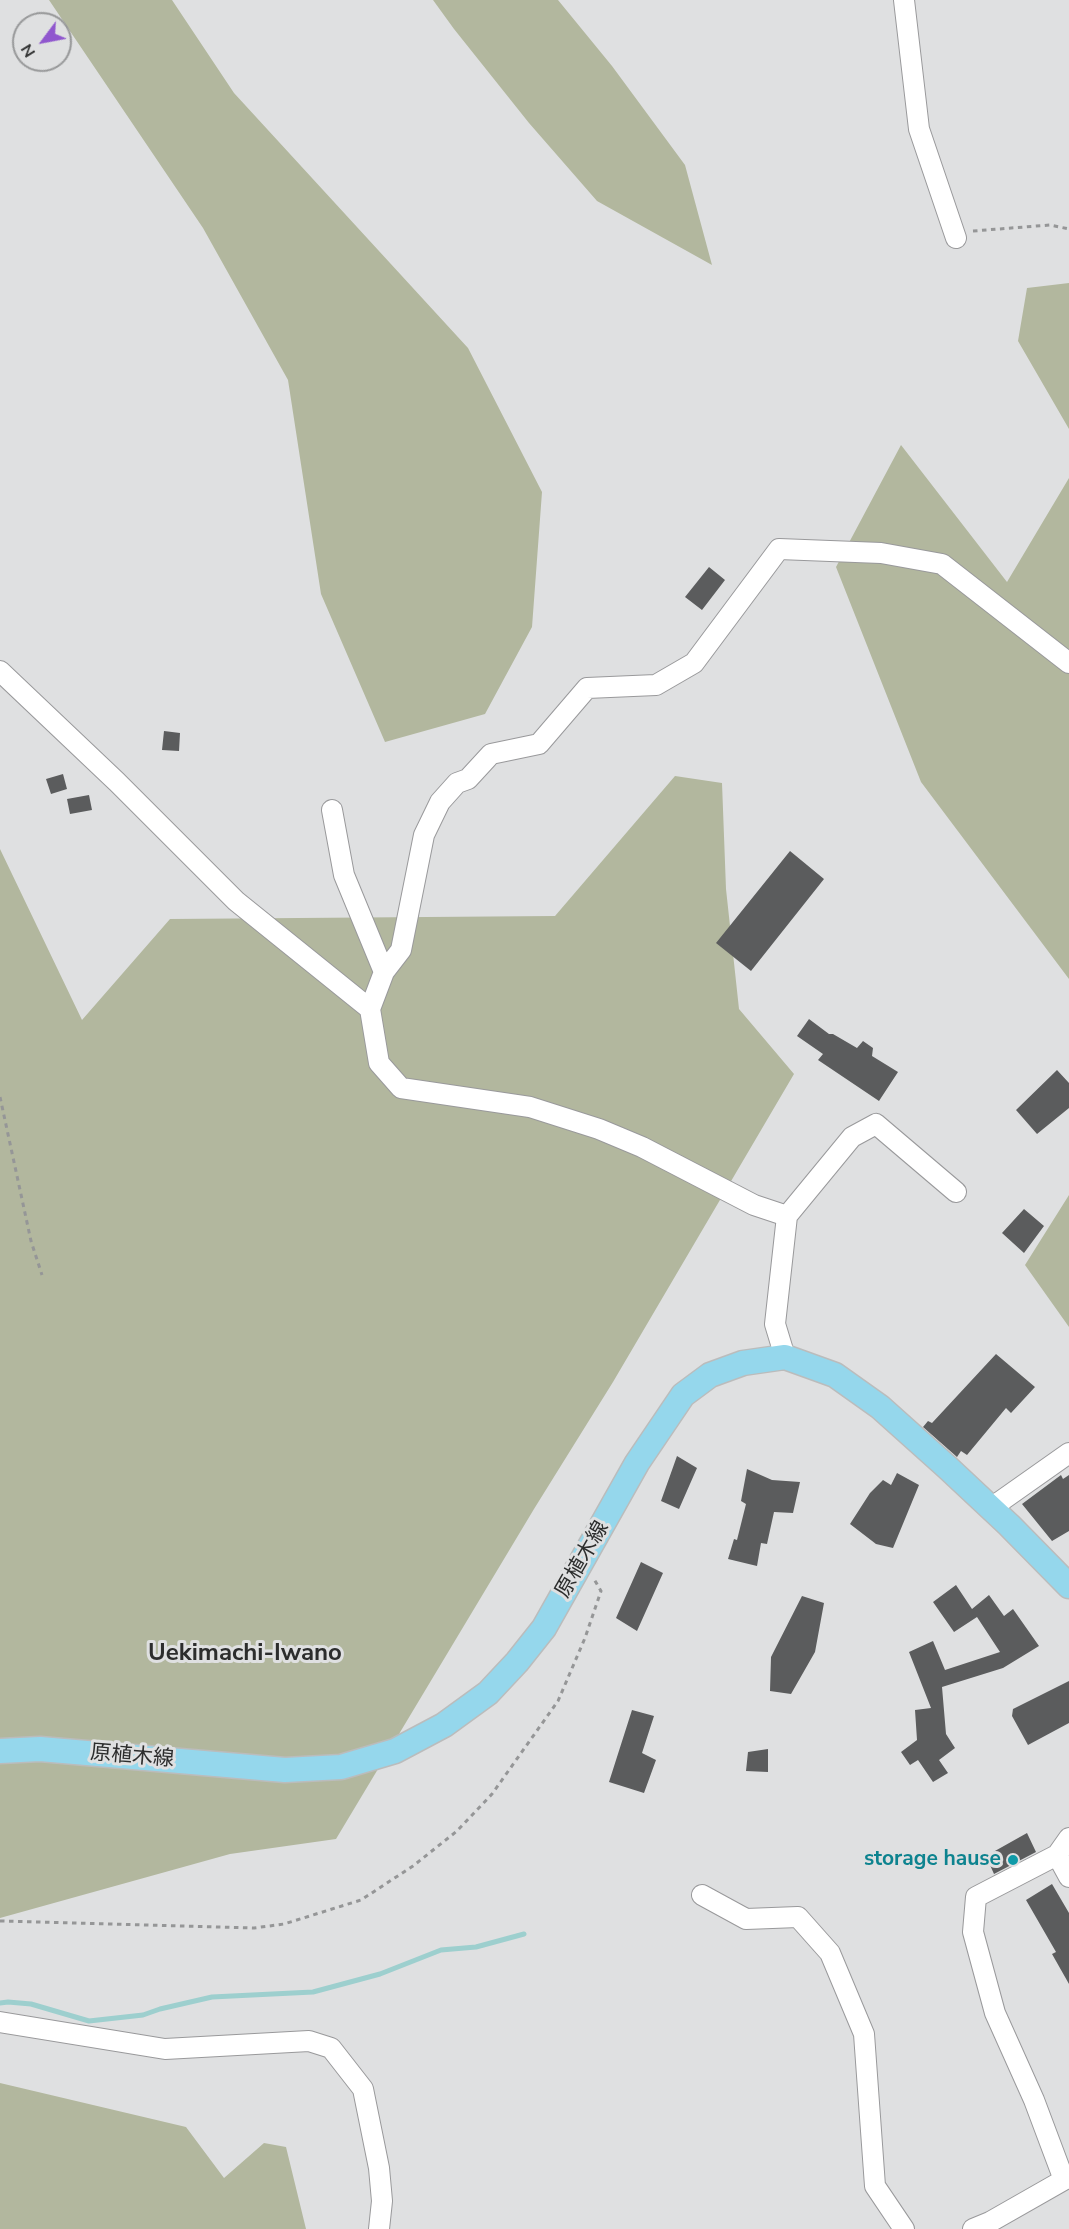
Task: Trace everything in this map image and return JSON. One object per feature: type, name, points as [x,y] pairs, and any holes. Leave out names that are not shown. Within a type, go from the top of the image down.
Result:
[{"type":"main road","name":"原植木線","points":[[0,1751],[40,1749],[285,1770],[341,1767],[386,1754],[444,1725],[488,1693],[544,1628],[637,1463],[684,1395],[710,1375],[743,1363],[784,1357],[835,1375],[880,1407],[990,1508],[1069,1586]]},
{"type":"street","points":[[904,0],[920,129],[956,238]]},
{"type":"street","points":[[787,1216],[754,1205],[642,1147],[599,1129],[530,1107],[401,1088],[379,1063],[370,1010],[384,972],[401,950],[424,835],[440,802],[458,783],[468,779],[491,754],[539,744],[587,687],[656,685],[694,663],[779,549],[881,553],[942,564],[1069,663]]},
{"type":"street","points":[[0,671],[117,782],[236,901],[370,1010]]},
{"type":"street","points":[[332,810],[344,875],[384,972]]},
{"type":"street","points":[[784,1357],[775,1324],[787,1216],[852,1137],[876,1124],[956,1192]]},
{"type":"street","points":[[990,1508],[1069,1453]]},
{"type":"street","points":[[973,2229],[990,2222],[1067,2179],[995,2013],[973,1932],[976,1897],[1057,1855],[1069,1838]]},
{"type":"street","points":[[1057,1855],[1069,1877]]},
{"type":"street","points":[[702,1895],[746,1919],[798,1917],[830,1953],[864,2034],[875,2186],[904,2229]]},
{"type":"street","points":[[0,2022],[165,2049],[309,2041],[331,2048],[363,2089],[379,2168],[382,2201],[379,2229]]},
{"type":"path","points":[[956,238],[970,231],[1050,225],[1069,229]]},
{"type":"path","points":[[0,1097],[31,1241],[42,1275]]},
{"type":"path","points":[[0,1921],[254,1928],[284,1924],[361,1900],[412,1866],[457,1831],[492,1794],[558,1701],[585,1638],[601,1591],[595,1579],[578,1568]]},
{"type":"green space","points":[[49,0],[172,0],[234,93],[468,348],[542,492],[532,627],[485,714],[385,742],[321,594],[288,380],[203,228],[72,34],[72,12],[57,12]]},
{"type":"green space","points":[[433,0],[558,0],[612,66],[685,165],[712,265],[597,201],[529,123]]},
{"type":"green space","points":[[1069,283],[1069,429],[1018,341],[1027,288]]},
{"type":"green space","points":[[901,445],[1007,582],[1069,478],[1069,979],[921,782],[836,567]]},
{"type":"green space","points":[[675,776],[722,783],[726,889],[739,1009],[794,1074],[613,1382],[336,1839],[230,1854],[0,1918],[0,849],[82,1020],[170,919],[555,916]]},
{"type":"green space","points":[[1069,1195],[1069,1327],[1025,1265]]},
{"type":"green space","points":[[0,2083],[186,2127],[224,2178],[264,2143],[286,2147],[306,2229],[0,2229]]},
{"type":"building","points":[[709,567],[725,580],[702,610],[685,597]]},
{"type":"building","points":[[164,731],[180,733],[179,751],[162,750]]},
{"type":"building","points":[[63,774],[67,789],[51,794],[46,779]]},
{"type":"building","points":[[89,795],[92,810],[70,814],[67,799]]},
{"type":"building","points":[[790,851],[824,879],[751,971],[716,943]]},
{"type":"building","points":[[809,1019],[829,1034],[857,1048],[863,1041],[873,1048],[872,1056],[898,1072],[879,1101],[818,1060],[823,1054],[797,1036]]},
{"type":"building","points":[[1057,1070],[1069,1083],[1069,1108],[1037,1134],[1016,1110]]},
{"type":"building","points":[[1024,1209],[1044,1226],[1024,1253],[1002,1233]]},
{"type":"building","points":[[996,1354],[1035,1387],[1011,1413],[1006,1408],[967,1455],[961,1451],[957,1457],[923,1427],[928,1421],[932,1423]]},
{"type":"building","points":[[677,1456],[697,1468],[679,1509],[661,1501]]},
{"type":"building","points":[[747,1469],[772,1480],[800,1482],[793,1513],[774,1512],[767,1544],[761,1543],[757,1566],[728,1559],[734,1539],[737,1540],[746,1504],[741,1501]]},
{"type":"building","points":[[897,1473],[919,1485],[893,1548],[876,1544],[850,1524],[870,1493],[883,1480],[891,1485]]},
{"type":"building","points":[[1061,1475],[1063,1479],[1069,1475],[1069,1531],[1052,1541],[1022,1504]]},
{"type":"building","points":[[641,1562],[663,1573],[637,1631],[616,1618]]},
{"type":"building","points":[[956,1585],[972,1609],[989,1595],[1004,1616],[1013,1609],[1039,1646],[1003,1668],[942,1687],[946,1734],[955,1748],[939,1760],[948,1773],[933,1782],[918,1760],[910,1765],[901,1752],[917,1740],[915,1710],[931,1708],[909,1652],[933,1641],[945,1670],[1000,1652],[977,1617],[954,1632],[933,1602]]},
{"type":"building","points":[[802,1596],[824,1603],[815,1652],[791,1694],[770,1691],[771,1657]]},
{"type":"building","points":[[1069,1681],[1069,1723],[1028,1745],[1012,1716],[1013,1709]]},
{"type":"building","points":[[632,1710],[654,1716],[642,1753],[656,1760],[644,1793],[609,1782]]},
{"type":"building","points":[[768,1749],[768,1772],[746,1771],[748,1752]]},
{"type":"building","name":"storage hause","points":[[1027,1833],[1036,1852],[994,1874],[986,1856]]},
{"type":"building","points":[[1052,1884],[1069,1913],[1069,1984],[1052,1954],[1056,1952],[1026,1900]]},
{"type":"waterway","points":[[0,2003],[31,2004],[89,2021],[143,2015],[212,1997],[313,1992],[380,1974],[441,1950],[476,1947],[524,1934]]},
{"type":"place","name":"storage hause","points":[[1013,1860]]},
{"type":"district","name":"Uekimachi-Iwano","points":[[245,1654]]}]
